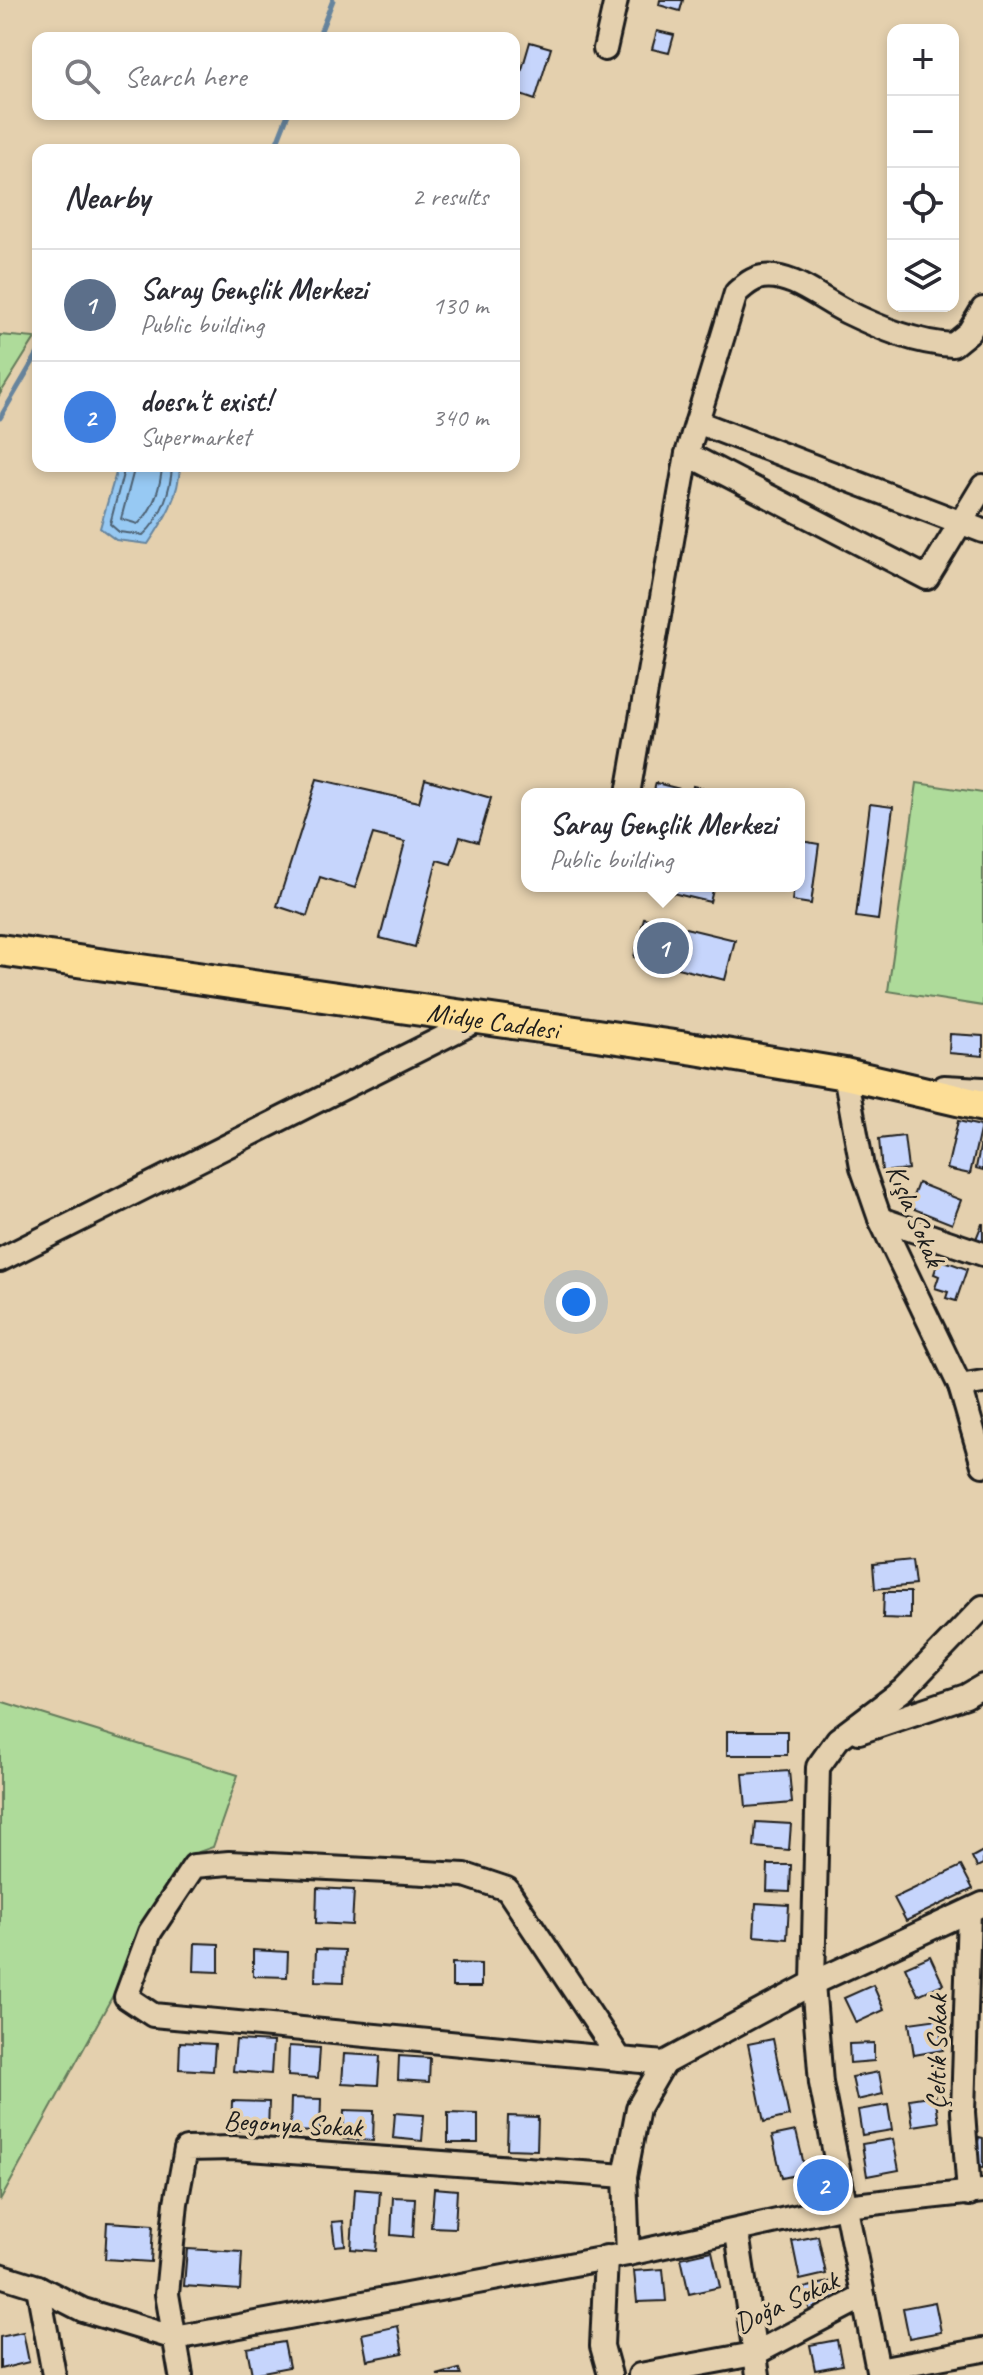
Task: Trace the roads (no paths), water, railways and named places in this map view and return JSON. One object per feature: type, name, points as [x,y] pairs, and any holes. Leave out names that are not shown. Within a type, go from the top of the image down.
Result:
[{"type":"main road","name":"Midye Caddesi","points":[[0,950],[482,1018],[845,1074],[983,1106]]},
{"type":"street","points":[[605,49],[616,0]]},
{"type":"street","points":[[629,788],[687,454],[736,293],[750,281],[764,276],[785,279],[849,313],[926,343],[953,345],[969,332],[983,309]]},
{"type":"street","points":[[697,422],[983,531]]},
{"type":"street","points":[[687,454],[927,578],[983,486]]},
{"type":"street","points":[[0,1260],[482,1018]]},
{"type":"street","name":"Kışla Sokak","points":[[845,1074],[862,1167],[880,1219],[960,1386],[983,1465]]},
{"type":"street","points":[[895,1084],[983,1089]]},
{"type":"street","points":[[880,1219],[983,1254]]},
{"type":"street","points":[[960,1386],[983,1382]]},
{"type":"street","points":[[983,1607],[903,1690],[838,1739],[818,1767],[813,1983],[821,2083],[878,2372],[983,2350]]},
{"type":"street","points":[[838,1739],[966,1696],[983,1686]]},
{"type":"street","points":[[620,2059],[507,1889],[465,1875],[229,1863],[194,1866],[150,1932],[126,1997],[153,2015],[620,2059],[664,2063]]},
{"type":"street","points":[[628,2254],[625,2176],[638,2108],[664,2063],[813,1983],[976,1908]]},
{"type":"street","name":"Çeltik Sokak","points":[[976,1908],[973,2115],[976,2192]]},
{"type":"street","name":"Begonya Sokak","points":[[181,2375],[167,2294],[176,2203],[186,2149],[234,2148],[625,2176]]},
{"type":"street","points":[[0,2275],[38,2287],[83,2310],[175,2338],[737,2233],[845,2206],[976,2192]]},
{"type":"street","points":[[737,2233],[756,2365]]},
{"type":"street","points":[[606,2257],[602,2346],[610,2375]]},
{"type":"street","points":[[38,2287],[54,2375]]},
{"type":"street","name":"Doğa Sokak","points":[[640,2375],[756,2365],[863,2297]]},
{"type":"water","points":[[116,472],[179,472],[170,507],[148,544],[116,540],[100,528]]},
{"type":"waterway","points":[[320,32],[333,0]]},
{"type":"waterway","points":[[276,144],[286,120]]},
{"type":"waterway","points":[[0,418],[32,363]]},
{"type":"place","name":"Saray Gençlik Merkezi","points":[[663,948]]},
{"type":"place","name":"doesn't exist!","points":[[823,2185]]}]
